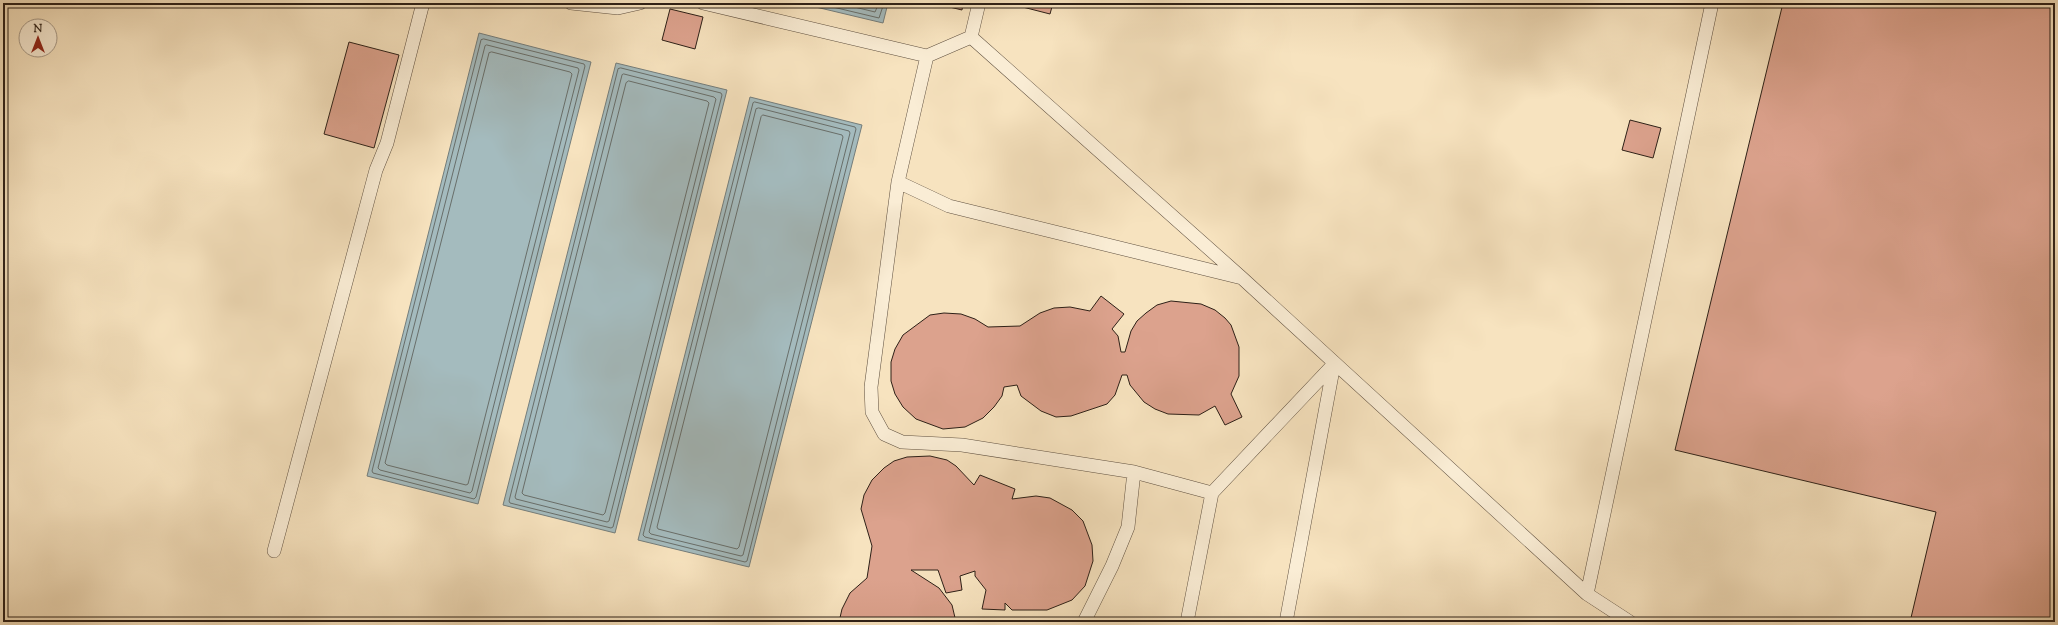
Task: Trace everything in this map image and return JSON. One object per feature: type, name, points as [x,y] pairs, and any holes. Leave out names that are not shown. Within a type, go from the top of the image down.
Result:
[{"type":"lane","points":[[274,551],[376,170],[387,143],[423,3]]},
{"type":"lane","points":[[571,3],[618,8],[640,3]]},
{"type":"lane","points":[[702,3],[927,56],[971,37]]},
{"type":"lane","points":[[971,37],[979,3]]},
{"type":"lane","points":[[1587,594],[1712,3]]},
{"type":"lane","points":[[971,37],[1242,278],[1334,364],[1587,594],[1630,622]]},
{"type":"lane","points":[[927,56],[898,182],[871,387],[872,412],[884,434],[902,442],[962,445],[1134,472],[1212,493]]},
{"type":"lane","points":[[898,182],[949,206],[1242,278]]},
{"type":"lane","points":[[1187,622],[1212,493],[1334,364]]},
{"type":"lane","points":[[1286,622],[1334,364]]},
{"type":"lane","points":[[1084,622],[1112,566],[1128,527],[1134,472]]},
{"type":"water","points":[[799,3],[888,3],[883,23]]},
{"type":"water","points":[[479,33],[591,62],[478,504],[367,476]]},
{"type":"water","points":[[616,63],[727,90],[615,533],[503,505]]},
{"type":"water","points":[[750,97],[862,125],[749,567],[638,540]]},
{"type":"building","points":[[933,3],[963,3],[962,10]]},
{"type":"building","points":[[1007,3],[1053,3],[1050,14]]},
{"type":"building","points":[[1783,3],[2055,3],[2055,622],[1910,622],[1936,512],[1675,450]]},
{"type":"building","points":[[670,9],[703,17],[695,49],[662,40]]},
{"type":"building","points":[[349,42],[399,55],[374,148],[324,134]]},
{"type":"building","points":[[1630,120],[1661,128],[1653,158],[1622,150]]},
{"type":"building","points":[[1101,296],[1124,314],[1112,329],[1118,336],[1121,352],[1125,352],[1131,331],[1137,321],[1157,305],[1171,301],[1201,304],[1215,310],[1225,318],[1231,325],[1239,347],[1239,376],[1231,394],[1242,417],[1225,425],[1215,406],[1199,415],[1168,414],[1155,409],[1144,402],[1130,385],[1127,375],[1122,375],[1115,395],[1107,404],[1071,416],[1056,417],[1041,411],[1021,396],[1017,385],[1004,387],[1002,396],[983,418],[965,427],[943,429],[916,419],[903,407],[895,394],[891,381],[891,362],[895,349],[903,335],[930,315],[944,313],[961,314],[975,319],[988,327],[1020,326],[1040,313],[1054,308],[1070,307],[1090,311]]},
{"type":"building","points":[[930,456],[947,460],[956,466],[974,485],[980,475],[1015,489],[1012,499],[1036,496],[1050,498],[1072,510],[1083,521],[1092,545],[1093,561],[1085,586],[1072,600],[1047,610],[1012,610],[1005,603],[1005,610],[982,609],[986,590],[975,576],[975,571],[960,576],[962,590],[946,593],[938,570],[911,570],[939,588],[952,605],[956,622],[839,622],[842,609],[850,593],[867,578],[872,546],[861,509],[864,495],[872,480],[884,468],[894,461],[907,457]]}]
